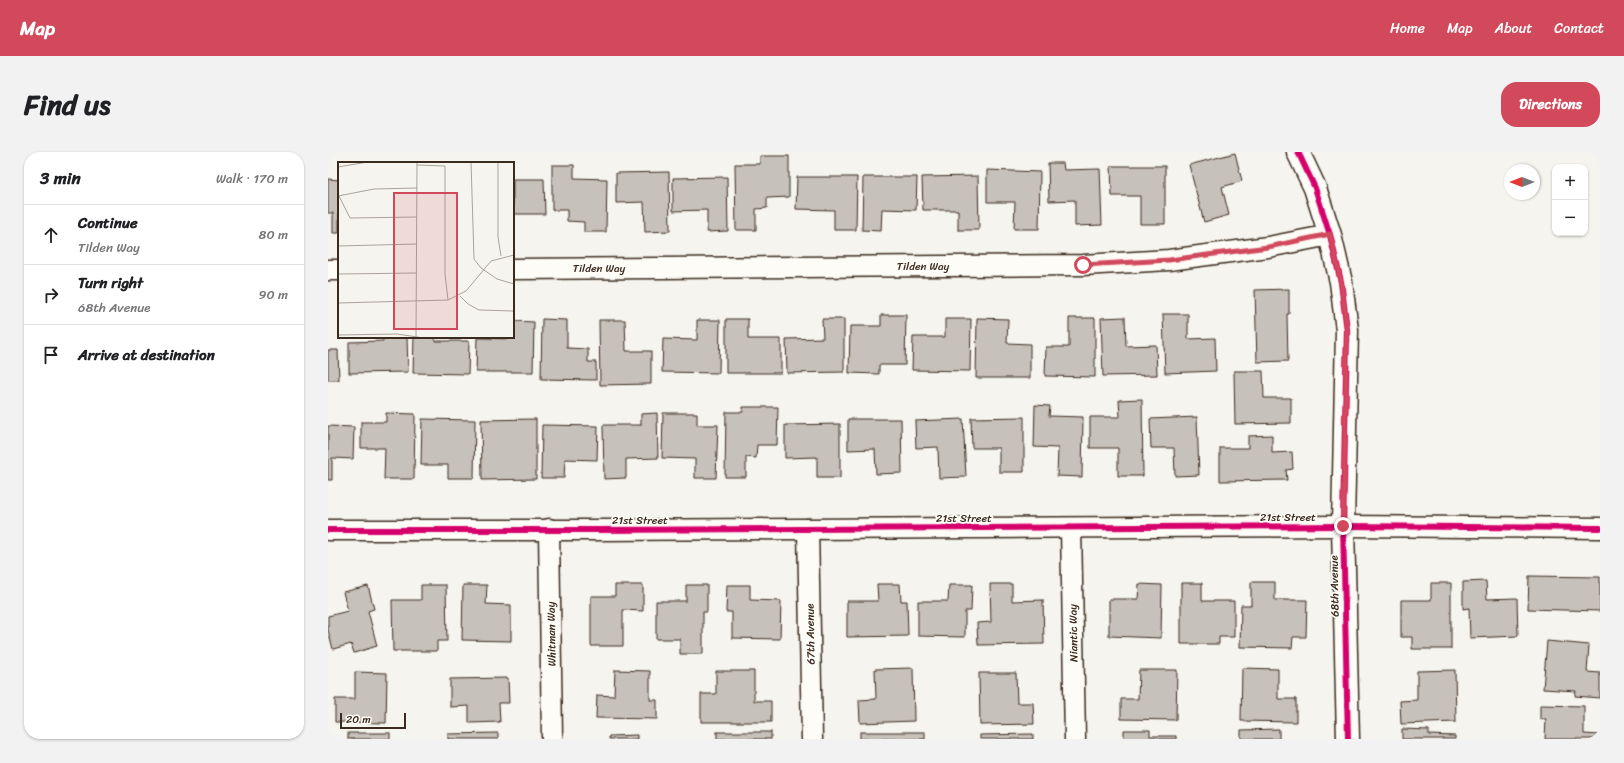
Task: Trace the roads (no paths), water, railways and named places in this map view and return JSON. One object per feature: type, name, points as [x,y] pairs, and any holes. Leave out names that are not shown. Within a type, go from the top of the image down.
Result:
[{"type":"street","name":"68th Avenue","points":[[1298,152],[1315,188],[1330,234],[1341,282],[1347,330],[1343,526],[1348,739]]},
{"type":"street","name":"Tilden Way","points":[[514,269],[1083,265],[1169,260],[1268,247],[1330,234]]},
{"type":"street","name":"21st Street","points":[[328,530],[1343,526],[1600,528]]},
{"type":"street","name":"Niantic Way","points":[[1071,528],[1075,739]]},
{"type":"street","name":"67th Avenue","points":[[808,529],[812,739]]},
{"type":"street","name":"Whitman Way","points":[[549,530],[552,739]]}]
